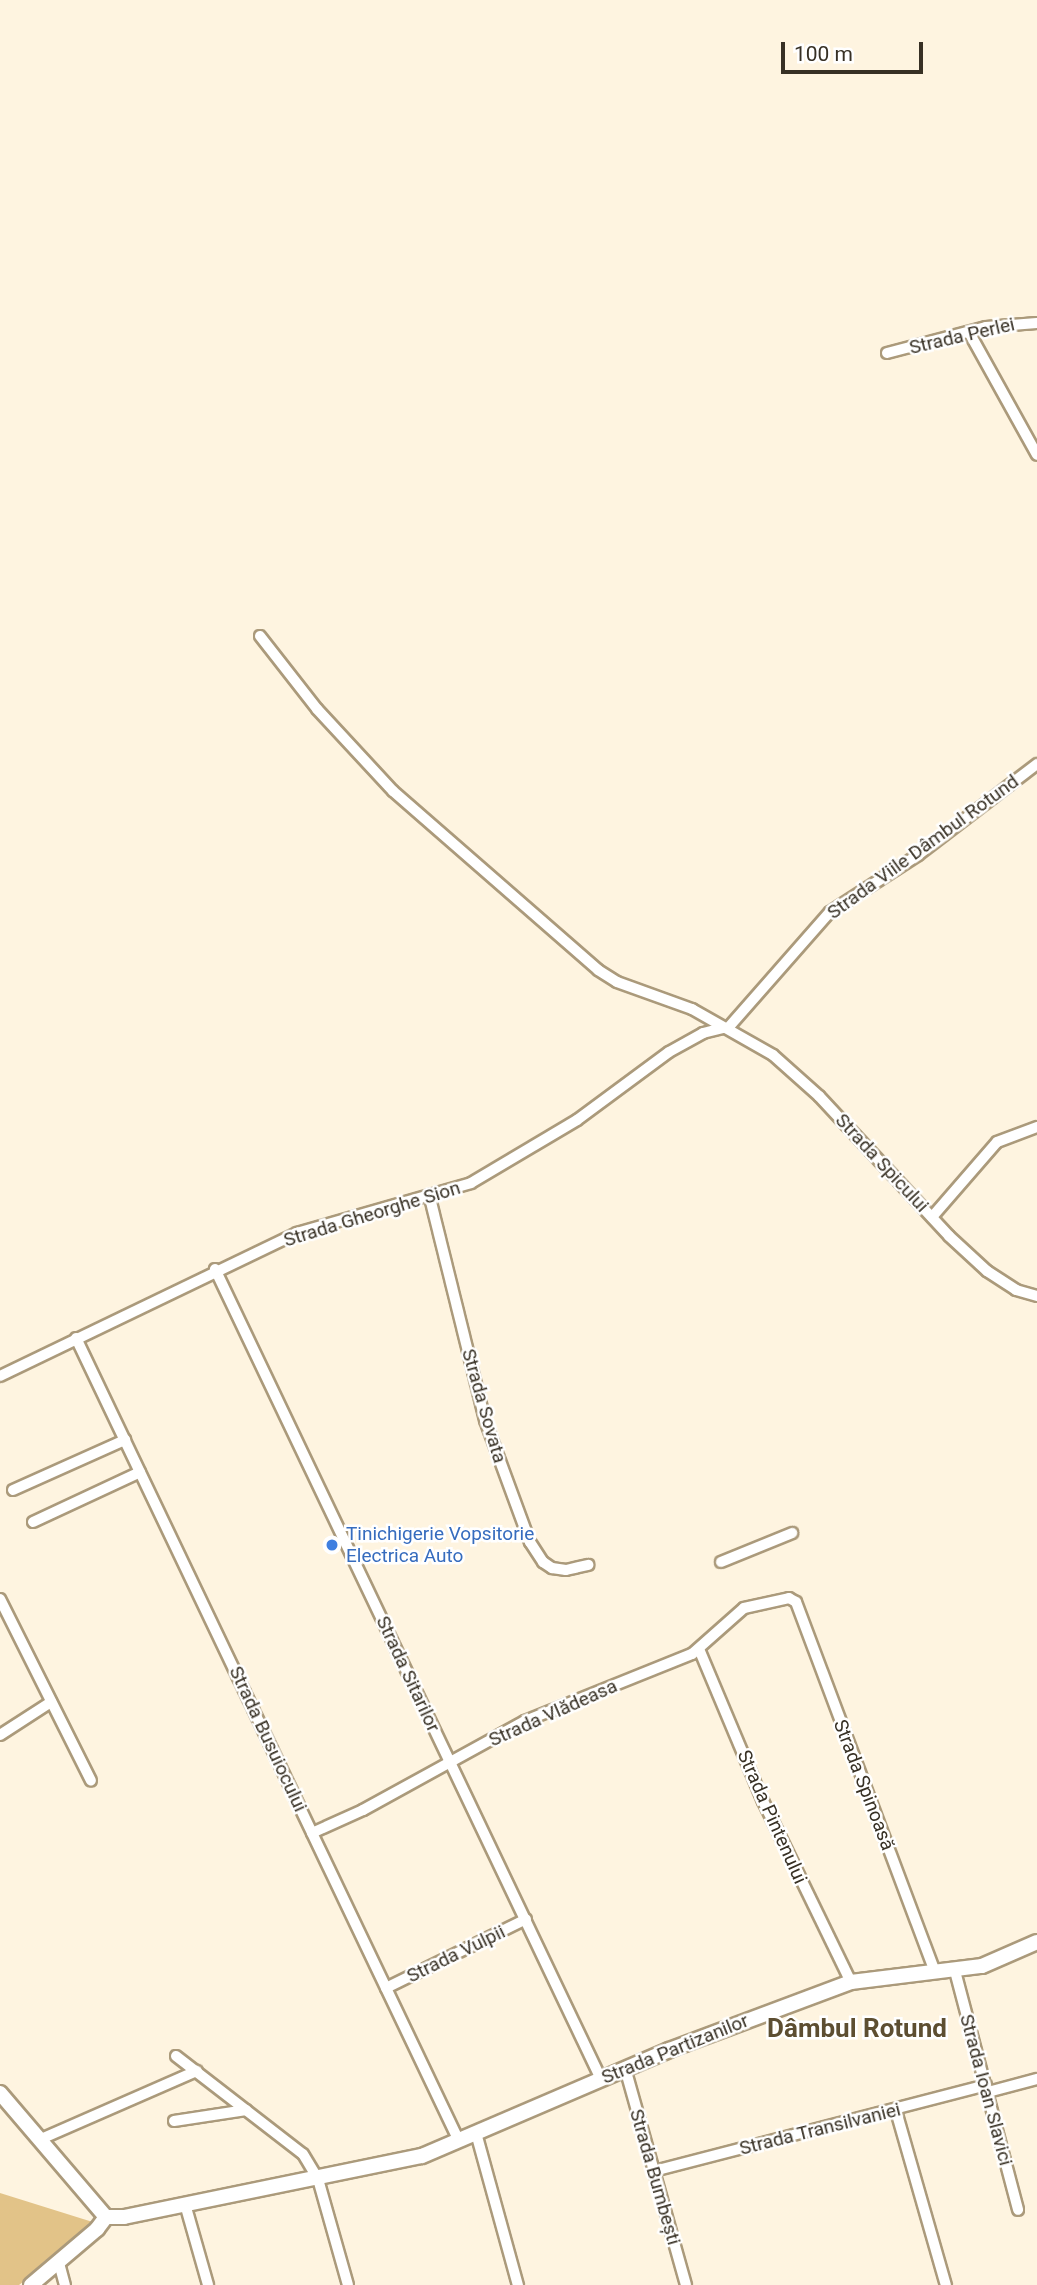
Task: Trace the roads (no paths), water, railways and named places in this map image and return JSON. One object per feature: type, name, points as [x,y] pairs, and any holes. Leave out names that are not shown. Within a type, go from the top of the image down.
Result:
[{"type":"street","name":"Strada Perlei","points":[[887,353],[970,334],[986,327],[1037,323]]},
{"type":"street","points":[[970,334],[1037,455]]},
{"type":"street","name":"Strada Spicului","points":[[260,636],[317,709],[393,791],[598,970],[728,1028],[793,1071],[932,1217],[988,1271],[1016,1290],[1037,1296]]},
{"type":"street","name":"Strada Viile Dâmbul Rotund","points":[[728,1028],[830,912],[918,855],[1037,764]]},
{"type":"street","name":"Strada Gheorghe Sion","points":[[0,1376],[215,1269],[297,1233],[430,1198],[471,1184],[576,1120],[669,1052],[703,1032],[728,1028]]},
{"type":"street","points":[[932,1217],[996,1142],[1037,1126]]},
{"type":"street","name":"Strada Sovata","points":[[430,1198],[485,1420],[530,1542],[542,1562],[552,1568],[566,1570],[588,1565]]},
{"type":"street","name":"Strada Sitarilor","points":[[215,1269],[601,2079]]},
{"type":"street","name":"Strada Busuiocului","points":[[76,1338],[459,2141]]},
{"type":"street","points":[[13,1490],[125,1440]]},
{"type":"street","points":[[33,1522],[141,1472]]},
{"type":"street","points":[[721,1562],[792,1533]]},
{"type":"street","name":"Strada Vlădeasa","points":[[312,1833],[525,1721],[699,1649],[736,1612],[754,1604],[792,1598]]},
{"type":"street","name":"Strada Spinoasă","points":[[792,1598],[935,1972]]},
{"type":"street","points":[[0,1599],[91,1781]]},
{"type":"street","name":"Strada Pintenului","points":[[699,1649],[763,1801],[851,1982]]},
{"type":"street","points":[[0,1735],[51,1702]]},
{"type":"street","name":"Strada Vulpii","points":[[387,1988],[526,1919]]},
{"type":"street","name":"Strada Partizanilor","points":[[106,2217],[318,2179],[422,2156],[625,2068],[851,1982],[955,1971],[1000,1960],[1037,1942]]},
{"type":"street","name":"Strada Ioan Slavici","points":[[955,1971],[1018,2210]]},
{"type":"street","points":[[176,2056],[303,2154],[318,2179],[348,2285]]},
{"type":"street","name":"Strada Bumbești","points":[[625,2068],[686,2285]]},
{"type":"street","points":[[41,2139],[197,2071]]},
{"type":"street","name":"Strada Transilvaniei","points":[[654,2171],[987,2088],[1037,2079]]},
{"type":"street","points":[[0,2094],[106,2217],[60,2263],[31,2285]]},
{"type":"street","points":[[174,2121],[246,2109]]},
{"type":"street","points":[[896,2111],[946,2285]]},
{"type":"street","points":[[476,2133],[518,2285]]},
{"type":"street","points":[[185,2204],[208,2285]]},
{"type":"street","points":[[60,2263],[65,2285]]},
{"type":"place","name":"Tinichigerie Vopsitorie Electrica Auto","points":[[332,1545]]},
{"type":"district","name":"Dâmbul Rotund","points":[[857,2029]]}]
